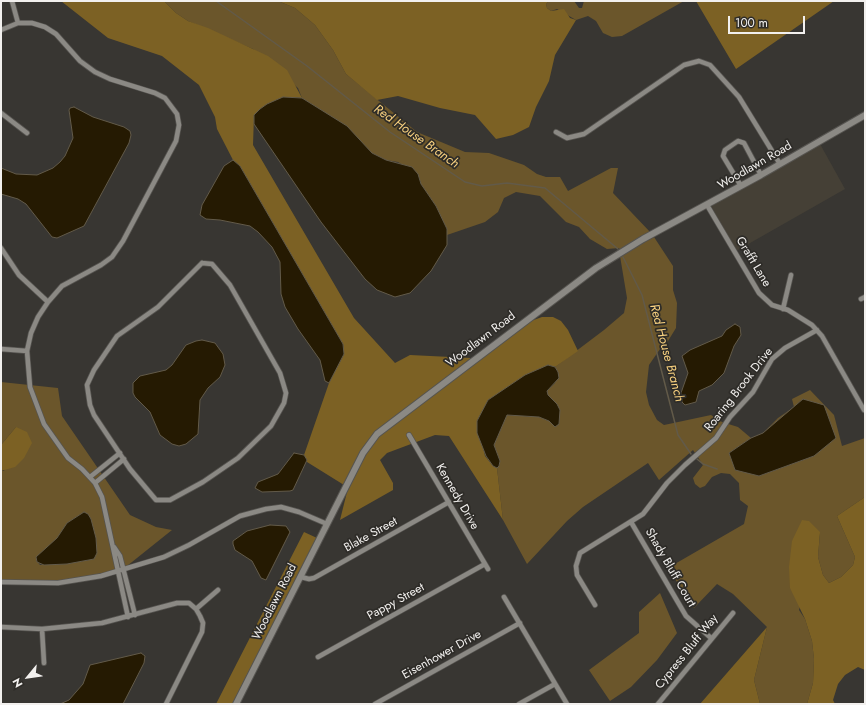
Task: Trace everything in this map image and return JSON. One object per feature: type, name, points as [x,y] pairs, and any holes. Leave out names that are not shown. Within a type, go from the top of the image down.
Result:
[{"type":"street","points":[[12,1],[18,23]]},
{"type":"street","points":[[1,30],[18,23],[32,23],[45,27],[56,34],[80,61],[95,72],[110,79],[155,93],[165,98],[176,114],[179,125],[176,142],[123,241],[112,257],[101,265],[62,286],[48,302],[31,333],[27,351],[30,387],[44,424],[68,458],[90,476],[102,497],[114,546],[117,571],[128,617]]},
{"type":"street","points":[[556,132],[567,138],[584,134],[684,65],[699,61],[710,65],[736,94],[780,164]]},
{"type":"street","points":[[1,113],[27,133]]},
{"type":"street","name":"Woodlawn Road","points":[[236,704],[363,453],[377,434],[596,268],[644,239],[761,175],[865,115]]},
{"type":"street","points":[[741,186],[723,156],[725,150],[738,141],[744,143],[761,175]]},
{"type":"street","name":"Grafft Lane","points":[[707,205],[759,292],[772,305],[783,308],[801,317],[816,330],[864,410]]},
{"type":"street","points":[[1,248],[19,275],[48,302]]},
{"type":"street","points":[[202,263],[212,264],[230,285],[280,373],[286,392],[284,403],[271,426],[238,458],[208,479],[170,500],[156,500],[130,469],[120,453],[94,415],[90,405],[88,385],[94,370],[117,336],[158,307],[202,263]]},
{"type":"street","points":[[783,308],[791,275]]},
{"type":"street","name":"Roaring Brook Drive","points":[[595,605],[577,575],[578,558],[580,553],[643,514],[667,483],[716,438],[730,416],[753,392],[772,359],[785,348],[816,330]]},
{"type":"street","points":[[1,348],[27,351]]},
{"type":"street","name":"Kennedy Drive","points":[[409,435],[488,569]]},
{"type":"street","points":[[90,476],[120,453]]},
{"type":"street","points":[[95,483],[124,458]]},
{"type":"street","name":"Blake Street","points":[[301,577],[309,579],[314,578],[449,502]]},
{"type":"street","points":[[1,582],[58,583],[117,571],[164,557],[189,545],[240,516],[266,508],[281,507],[299,512],[327,524]]},
{"type":"street","name":"Shady Bluff Court","points":[[631,522],[686,616],[711,638]]},
{"type":"street","points":[[114,546],[120,556],[135,615]]},
{"type":"street","name":"Pappy Street","points":[[318,657],[485,564]]},
{"type":"street","points":[[196,609],[218,590]]},
{"type":"street","points":[[504,597],[567,704]]},
{"type":"street","points":[[1,627],[42,629],[102,623],[182,602],[196,609],[203,623],[202,632],[166,704]]},
{"type":"street","name":"Cypress Bluff Way","points":[[658,704],[733,613]]},
{"type":"street","name":"Eisenhower Drive","points":[[374,704],[520,623]]},
{"type":"street","points":[[42,629],[44,663]]},
{"type":"street","points":[[520,704],[555,684]]},
{"type":"shaded area","points":[[61,1],[164,1],[176,13],[188,21],[208,28],[268,56],[287,70],[302,98],[283,97],[260,109],[254,115],[253,145],[354,318],[395,363],[410,355],[471,358],[375,433],[360,452],[344,485],[307,462],[304,455],[329,383],[344,354],[343,344],[240,166],[233,160],[217,129],[215,117],[199,85],[162,56],[108,38]]},
{"type":"shaded area","points":[[164,1],[278,1],[295,8],[315,25],[333,50],[346,74],[417,132],[465,152],[489,153],[524,165],[537,174],[546,177],[560,177],[568,191],[611,168],[618,168],[613,193],[651,233],[620,250],[619,248],[607,249],[590,239],[579,227],[566,222],[540,196],[516,192],[504,198],[498,212],[485,222],[447,235],[447,229],[436,206],[421,184],[418,174],[398,162],[386,160],[372,153],[321,110],[302,98],[298,88],[253,49],[188,21],[176,13]]},
{"type":"shaded area","points":[[278,1],[549,1],[546,4],[547,8],[551,11],[564,9],[570,18],[576,20],[555,55],[549,81],[536,107],[529,127],[513,135],[496,139],[475,115],[440,108],[398,96],[377,100],[346,74],[333,50],[315,25],[295,8]]},
{"type":"shaded area","points":[[549,1],[574,1],[579,8],[582,8],[584,1],[684,1],[622,36],[612,37],[603,33],[596,21],[588,16],[576,20],[557,9],[551,11],[547,8],[546,4]]},
{"type":"shaded area","points":[[696,1],[834,1],[736,69]]},
{"type":"shaded area","points":[[283,97],[302,98],[347,126],[372,153],[386,160],[412,167],[418,174],[421,184],[436,206],[447,229],[447,245],[431,271],[410,293],[395,297],[377,290],[365,279],[321,222],[254,124],[254,115],[260,109]]},
{"type":"shaded area","points":[[74,107],[93,117],[124,127],[130,131],[131,135],[129,143],[84,226],[57,238],[52,237],[26,204],[18,199],[1,194],[1,168],[16,174],[37,175],[53,168],[65,156],[73,138],[69,110],[70,108]]},
{"type":"shaded area","points":[[820,144],[845,189],[736,251],[711,206]]},
{"type":"shaded area","points":[[233,160],[240,166],[343,344],[344,354],[329,383],[325,381],[320,360],[298,329],[285,307],[281,294],[280,262],[272,247],[250,226],[220,220],[206,219],[200,215],[202,205],[224,166]]},
{"type":"shaded area","points":[[654,237],[673,266],[673,290],[677,303],[676,328],[668,341],[660,349],[649,365],[646,392],[649,405],[657,420],[664,425],[711,415],[722,422],[738,427],[751,438],[729,453],[735,469],[759,476],[814,456],[803,399],[794,407],[792,399],[810,390],[834,415],[842,446],[865,438],[865,497],[837,516],[855,557],[853,565],[841,577],[829,583],[823,575],[818,557],[820,532],[799,610],[805,619],[812,641],[814,659],[813,683],[807,704],[760,704],[754,680],[767,627],[733,594],[717,584],[694,608],[675,579],[673,565],[744,524],[748,506],[740,500],[739,483],[730,474],[721,473],[712,477],[705,486],[700,488],[695,484],[693,478],[703,465],[693,450],[659,480],[648,463],[583,507],[567,521],[527,564],[503,520],[497,468],[500,461],[494,445],[507,415],[539,417],[549,421],[551,399],[547,391],[555,383],[558,372],[555,367],[624,313],[627,298],[620,256]]},
{"type":"shaded area","points":[[542,317],[553,317],[561,321],[568,330],[578,351],[555,367],[548,365],[488,400],[477,421],[485,456],[493,466],[497,468],[503,520],[449,436],[435,435],[387,453],[380,460],[393,483],[393,490],[340,520],[348,488],[365,454],[379,436],[528,322]]},
{"type":"shaded area","points":[[735,324],[740,327],[741,335],[734,346],[724,373],[712,385],[699,391],[696,402],[685,405],[682,402],[681,393],[688,373],[682,356],[690,350],[722,336],[726,330]]},
{"type":"shaded area","points":[[202,340],[215,343],[223,354],[225,365],[220,377],[208,388],[200,400],[198,434],[186,444],[179,446],[172,444],[160,435],[150,412],[135,397],[133,393],[133,383],[140,376],[166,370],[172,365],[186,345]]},
{"type":"shaded area","points":[[548,365],[555,367],[558,372],[559,378],[547,391],[548,395],[557,404],[560,410],[559,424],[555,427],[549,421],[539,417],[507,415],[494,445],[500,461],[499,466],[497,468],[493,466],[486,456],[477,433],[477,421],[488,400],[525,375]]},
{"type":"shaded area","points":[[1,382],[58,388],[62,416],[130,515],[156,527],[172,530],[122,570],[58,582],[1,581],[1,471],[4,471],[16,427],[1,445]],"holes":[[[84,512],[94,559],[66,564],[40,565],[36,560],[57,538],[67,523]]]},
{"type":"shaded area","points":[[803,399],[824,405],[836,438],[814,456],[759,476],[735,470],[729,453],[751,438],[763,433]]},
{"type":"shaded area","points":[[792,408],[763,433],[778,418]]},
{"type":"shaded area","points":[[16,427],[27,432],[32,443],[24,458],[15,467],[1,471],[1,445]]},
{"type":"shaded area","points":[[294,453],[304,455],[307,460],[293,490],[262,492],[255,488],[258,482],[278,474]]},
{"type":"shaded area","points":[[865,497],[865,670],[858,667],[845,675],[838,684],[833,700],[835,704],[807,704],[813,683],[814,659],[812,641],[805,619],[790,588],[789,567],[792,541],[802,520],[809,521],[820,532],[818,557],[823,575],[829,583],[841,577],[853,565],[855,557],[837,516]]},
{"type":"shaded area","points":[[84,512],[88,514],[91,519],[96,538],[97,553],[94,559],[67,564],[44,565],[37,562],[36,557],[57,538],[67,523]]},
{"type":"shaded area","points":[[270,525],[286,526],[290,532],[266,580],[261,578],[252,561],[235,550],[233,541],[247,531]]},
{"type":"shaded area","points":[[304,532],[317,538],[233,704],[216,704]]},
{"type":"shaded area","points":[[660,593],[677,633],[657,660],[631,687],[610,701],[589,670],[639,633],[639,612]]},
{"type":"shaded area","points":[[767,627],[754,680],[760,704],[700,704]]},
{"type":"shaded area","points":[[141,653],[145,656],[144,663],[123,704],[60,704],[69,700],[83,684],[90,665]]},
{"type":"waterway","name":"Red House Branch","points":[[216,1],[307,66],[390,132],[465,182],[482,186],[507,183],[545,188],[618,249]]},
{"type":"waterway","name":"Red House Branch","points":[[623,257],[642,295],[678,435],[691,454]]},
{"type":"waterway","name":"Red House Branch","points":[[697,459],[703,464],[717,469]]}]
